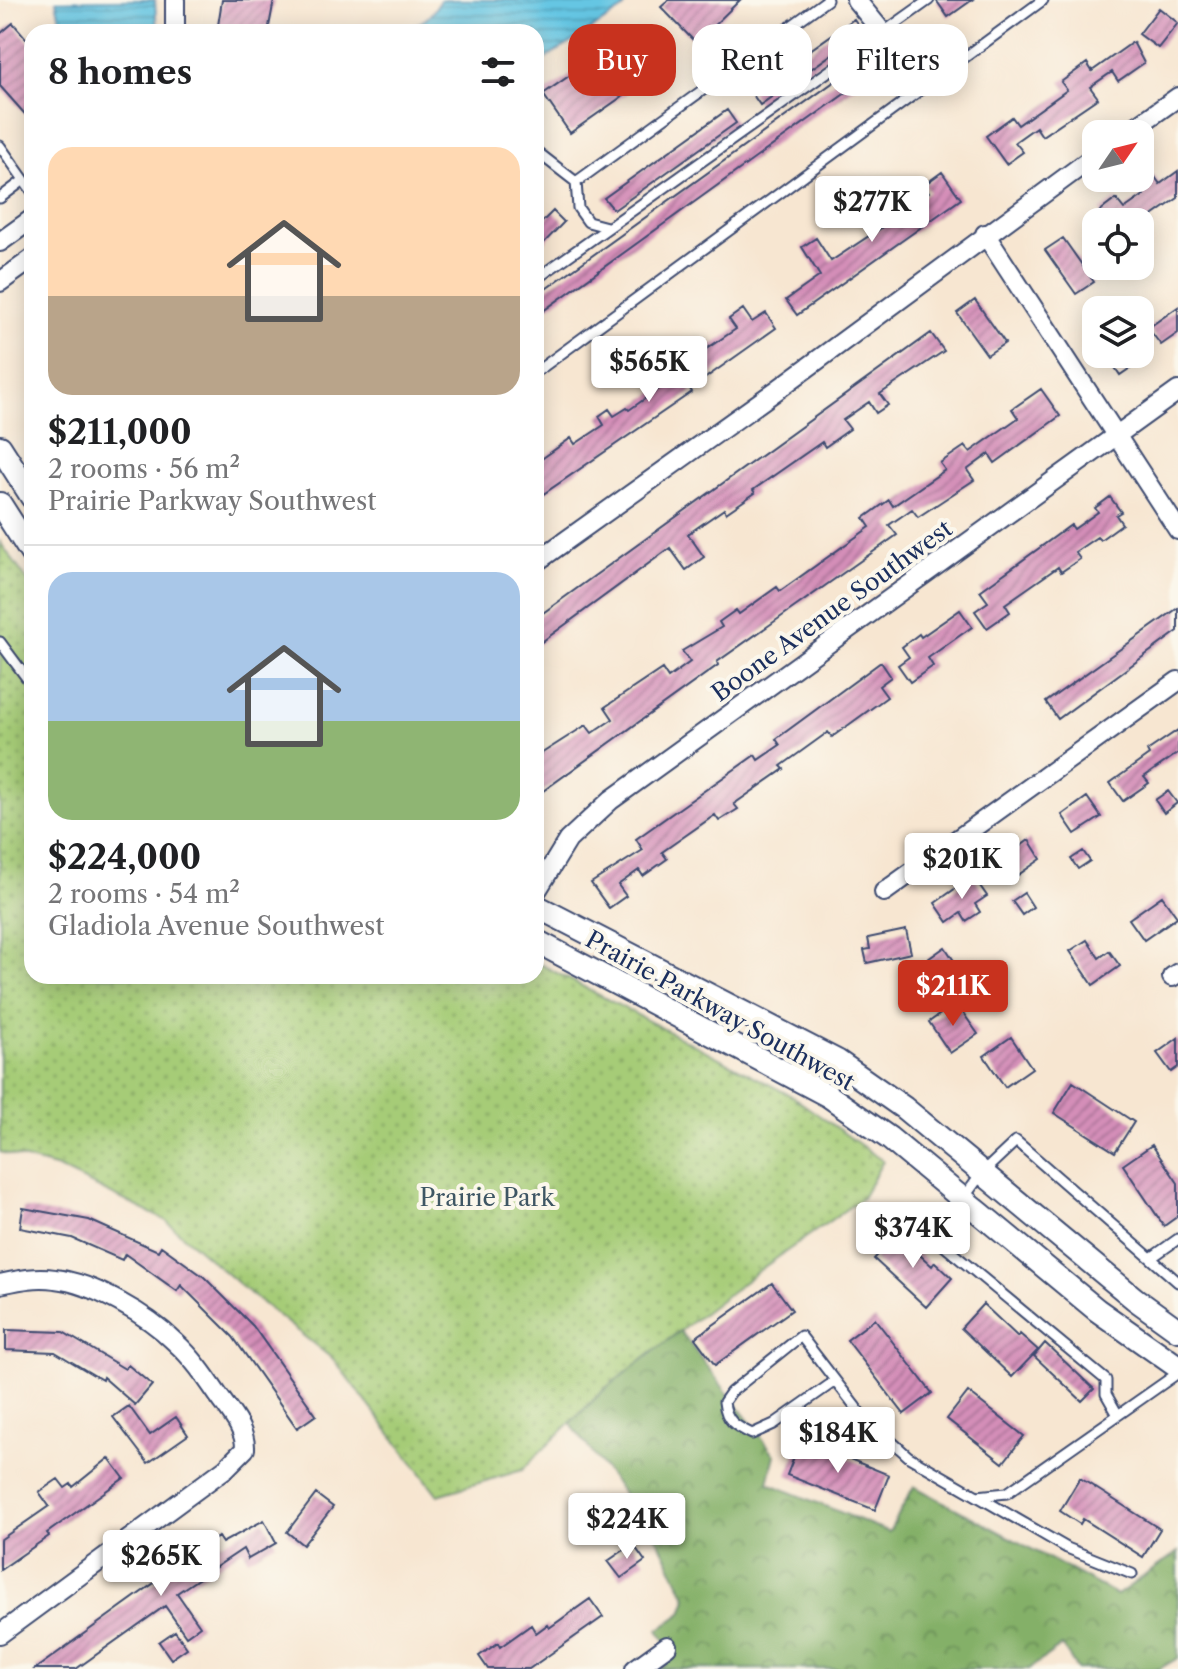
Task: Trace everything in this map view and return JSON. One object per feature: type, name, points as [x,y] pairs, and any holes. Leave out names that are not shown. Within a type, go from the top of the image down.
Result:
[{"type":"street","points":[[175,0],[175,24]]},
{"type":"street","points":[[856,0],[876,24]]},
{"type":"street","points":[[1146,120],[1178,97]]},
{"type":"street","points":[[544,556],[764,400],[1082,165]]},
{"type":"street","points":[[0,242],[24,225]]},
{"type":"street","points":[[985,234],[1178,530]]},
{"type":"street","points":[[3,273],[24,263]]},
{"type":"street","name":"Boone Avenue Southwest","points":[[544,879],[568,840],[611,800],[1178,391]]},
{"type":"street","points":[[0,447],[24,484]]},
{"type":"street","points":[[2,511],[24,543]]},
{"type":"street","points":[[884,892],[1178,681]]},
{"type":"street","name":"Prairie Parkway Southwest","points":[[544,910],[837,1061],[904,1108],[1135,1299],[1178,1330]]},
{"type":"street","name":"Prairie Parkway Southwest","points":[[544,945],[829,1096],[889,1138],[1097,1310],[1178,1370]]},
{"type":"street","points":[[0,1284],[32,1277],[78,1283],[148,1320],[197,1365],[239,1427],[245,1441],[245,1449],[226,1468],[0,1634]]},
{"type":"street","points":[[635,1669],[667,1646]]},
{"type":"lane","points":[[576,182],[827,0]]},
{"type":"lane","points":[[896,24],[929,0]]},
{"type":"lane","points":[[544,366],[1043,0]]},
{"type":"lane","points":[[544,273],[828,72]]},
{"type":"lane","points":[[0,146],[24,180],[0,198]]},
{"type":"lane","points":[[544,157],[576,182],[578,208],[588,222],[607,227]]},
{"type":"lane","points":[[0,642],[24,674]]},
{"type":"lane","points":[[1118,1415],[1106,1394],[1106,1380],[937,1240],[939,1232],[982,1173],[1016,1141],[1178,1282]]},
{"type":"lane","points":[[1151,1258],[1178,1239]]},
{"type":"lane","points":[[835,1381],[774,1424],[752,1434],[733,1425],[725,1415],[724,1402],[731,1392],[801,1336],[861,1414],[909,1457],[1067,1548],[1132,1574]]},
{"type":"lane","points":[[977,1496],[1007,1493],[1178,1370]]},
{"type":"green space","name":"Prairie Park","points":[[0,542],[24,576],[24,984],[544,984],[544,966],[792,1096],[883,1161],[862,1198],[757,1272],[606,1388],[522,1470],[438,1495],[334,1360],[242,1287],[165,1220],[58,1168],[0,1152]]},
{"type":"green space","points":[[680,1331],[775,1455],[768,1483],[889,1532],[914,1486],[1117,1595],[1178,1552],[1178,1658],[1159,1669],[1077,1669],[1062,1646],[1029,1669],[660,1669],[676,1657],[658,1630],[682,1613],[687,1598],[658,1540],[570,1423],[606,1388]]},
{"type":"water","points":[[155,0],[156,24],[61,24],[56,1]]},
{"type":"water","points":[[440,0],[629,0],[623,9],[600,24],[568,24],[568,44],[544,60],[544,24],[418,24],[428,18]]},
{"type":"building","points":[[222,0],[274,0],[270,24],[218,24]]},
{"type":"building","points":[[669,0],[740,0],[715,24],[692,24],[692,39],[661,7]]},
{"type":"building","points":[[936,0],[972,0],[948,17]]},
{"type":"building","points":[[1159,8],[1178,23],[1158,48],[1139,34]]},
{"type":"building","points":[[13,23],[24,36],[24,113],[0,86],[0,34]]},
{"type":"building","points":[[828,37],[828,57],[812,68],[812,49]]},
{"type":"building","points":[[1133,42],[1144,63],[1118,81],[1112,72],[1090,87],[1098,98],[1042,136],[1036,127],[1015,142],[1023,152],[1006,164],[986,136],[1012,117],[1018,125],[1067,90],[1061,82],[1087,63],[1092,71]]},
{"type":"building","points":[[568,77],[568,96],[623,96],[570,133],[544,95]]},
{"type":"building","points":[[828,86],[828,96],[842,96],[544,310],[544,290]]},
{"type":"building","points":[[754,96],[773,96],[760,105]]},
{"type":"building","points":[[727,110],[736,123],[614,210],[604,198]]},
{"type":"building","points":[[1178,171],[1178,198],[1154,215],[1154,208],[1125,208],[1144,195],[1142,192],[1154,192],[1154,176],[1160,184]]},
{"type":"building","points":[[942,172],[961,199],[797,315],[786,300],[820,276],[802,247],[816,238],[831,261],[914,206],[913,203],[929,192],[924,185]]},
{"type":"building","points":[[1116,199],[1123,208],[1104,208]]},
{"type":"building","points":[[553,211],[564,222],[544,243],[544,220]]},
{"type":"building","points":[[1063,238],[1082,265],[1082,280],[1094,282],[1076,294],[1045,250]]},
{"type":"building","points":[[975,300],[1005,343],[987,355],[957,313]]},
{"type":"building","points":[[1178,307],[1178,333],[1161,345],[1154,336],[1154,324]]},
{"type":"building","points":[[743,309],[752,322],[766,313],[776,328],[690,389],[692,392],[544,494],[544,457],[571,438],[575,444],[604,425],[599,416],[609,409],[614,416],[627,408],[629,410],[687,369],[684,364],[736,329],[729,319]]},
{"type":"building","points":[[931,333],[944,351],[880,394],[888,405],[876,413],[869,402],[843,420],[850,429],[825,447],[822,442],[753,490],[755,493],[726,513],[724,509],[688,534],[704,557],[686,570],[670,548],[544,640],[544,612]]},
{"type":"building","points":[[1115,368],[1130,368],[1120,375]]},
{"type":"building","points":[[1041,389],[1060,416],[995,463],[989,454],[967,470],[974,480],[918,517],[912,509],[889,525],[897,535],[717,662],[718,665],[544,790],[544,752],[586,725],[592,733],[613,719],[605,707],[662,669],[668,678],[690,662],[682,651],[722,627],[719,622],[736,610],[739,614],[777,587],[780,591],[870,527],[864,518],[889,500],[893,506],[945,470],[940,463],[965,446],[970,452],[1018,418],[1012,409]]},
{"type":"building","points":[[1110,497],[1121,512],[1116,515],[1122,524],[1100,540],[1097,537],[1075,552],[1080,559],[1061,572],[1058,567],[1005,604],[1010,612],[987,628],[975,611],[988,602],[980,591],[1071,525],[1074,529],[1098,512],[1095,508]]},
{"type":"building","points":[[1178,608],[1178,631],[1058,719],[1046,702]]},
{"type":"building","points":[[960,610],[972,627],[928,658],[933,666],[910,682],[898,665],[909,657],[902,647]]},
{"type":"building","points":[[881,662],[891,677],[879,686],[887,697],[832,737],[828,732],[781,766],[784,769],[734,804],[738,809],[719,821],[715,815],[662,852],[667,859],[643,876],[639,870],[618,885],[626,896],[609,908],[591,883],[643,850],[636,839],[755,755],[758,760],[780,745],[776,739]]},
{"type":"building","points":[[1178,730],[1178,753],[1144,777],[1149,783],[1123,801],[1110,783],[1149,755],[1147,751]]},
{"type":"building","points":[[1168,791],[1177,803],[1164,813],[1155,800]]},
{"type":"building","points":[[1087,797],[1101,817],[1075,834],[1062,815]]},
{"type":"building","points":[[1029,840],[1041,859],[1008,882],[996,864]]},
{"type":"building","points":[[1083,851],[1090,861],[1078,869],[1071,859]]},
{"type":"building","points":[[973,876],[987,896],[975,904],[980,912],[966,921],[961,913],[948,922],[935,903]]},
{"type":"building","points":[[1024,893],[1033,907],[1022,915],[1012,901]]},
{"type":"building","points":[[1162,896],[1177,917],[1144,940],[1129,919]]},
{"type":"building","points":[[906,930],[911,953],[867,963],[864,950],[870,949],[868,938]]},
{"type":"building","points":[[1087,940],[1099,958],[1109,951],[1120,966],[1093,985],[1070,951]]},
{"type":"building","points":[[945,947],[962,973],[946,984],[928,959]]},
{"type":"building","points":[[956,1003],[978,1034],[950,1053],[929,1022]]},
{"type":"building","points":[[1011,1037],[1032,1068],[1005,1087],[984,1056]]},
{"type":"building","points":[[1178,1038],[1178,1067],[1171,1072],[1157,1053]]},
{"type":"building","points":[[1073,1082],[1134,1122],[1115,1152],[1054,1113]]},
{"type":"building","points":[[1152,1145],[1178,1183],[1178,1216],[1164,1226],[1123,1165]]},
{"type":"building","points":[[23,1208],[89,1220],[158,1251],[161,1246],[204,1277],[253,1326],[316,1415],[297,1428],[233,1337],[181,1285],[177,1291],[125,1254],[122,1260],[72,1238],[20,1228]]},
{"type":"building","points":[[897,1234],[932,1266],[935,1262],[952,1278],[926,1307],[874,1259]]},
{"type":"building","points":[[772,1283],[792,1310],[715,1365],[695,1338]]},
{"type":"building","points":[[983,1304],[1018,1337],[1020,1334],[1038,1350],[1012,1377],[961,1328]]},
{"type":"building","points":[[875,1319],[932,1393],[904,1414],[847,1340]]},
{"type":"building","points":[[6,1330],[63,1332],[125,1369],[128,1365],[152,1385],[135,1405],[103,1377],[102,1380],[55,1352],[6,1350]]},
{"type":"building","points":[[1045,1343],[1094,1389],[1082,1401],[1034,1356]]},
{"type":"building","points":[[968,1392],[1024,1436],[1003,1463],[947,1419]]},
{"type":"building","points":[[129,1406],[150,1435],[176,1417],[188,1435],[148,1463],[113,1417]]},
{"type":"building","points":[[801,1439],[889,1475],[875,1510],[787,1475]]},
{"type":"building","points":[[109,1458],[124,1478],[0,1570],[0,1540],[49,1506],[39,1492],[58,1479],[65,1488],[71,1484],[73,1487]]},
{"type":"building","points":[[1080,1478],[1160,1529],[1143,1557],[1083,1519],[1080,1524],[1060,1511]]},
{"type":"building","points":[[316,1494],[333,1507],[303,1545],[287,1532]]},
{"type":"building","points":[[264,1520],[276,1543],[248,1559],[243,1549],[177,1593],[200,1626],[186,1636],[165,1606],[76,1669],[35,1669],[218,1537],[222,1543]]},
{"type":"building","points":[[633,1544],[645,1561],[621,1578],[608,1561]]},
{"type":"building","points":[[590,1599],[603,1617],[529,1669],[488,1669],[479,1656],[498,1643],[500,1647],[531,1625],[536,1633],[547,1625],[549,1628]]},
{"type":"building","points":[[175,1631],[187,1648],[171,1659],[159,1642]]}]
